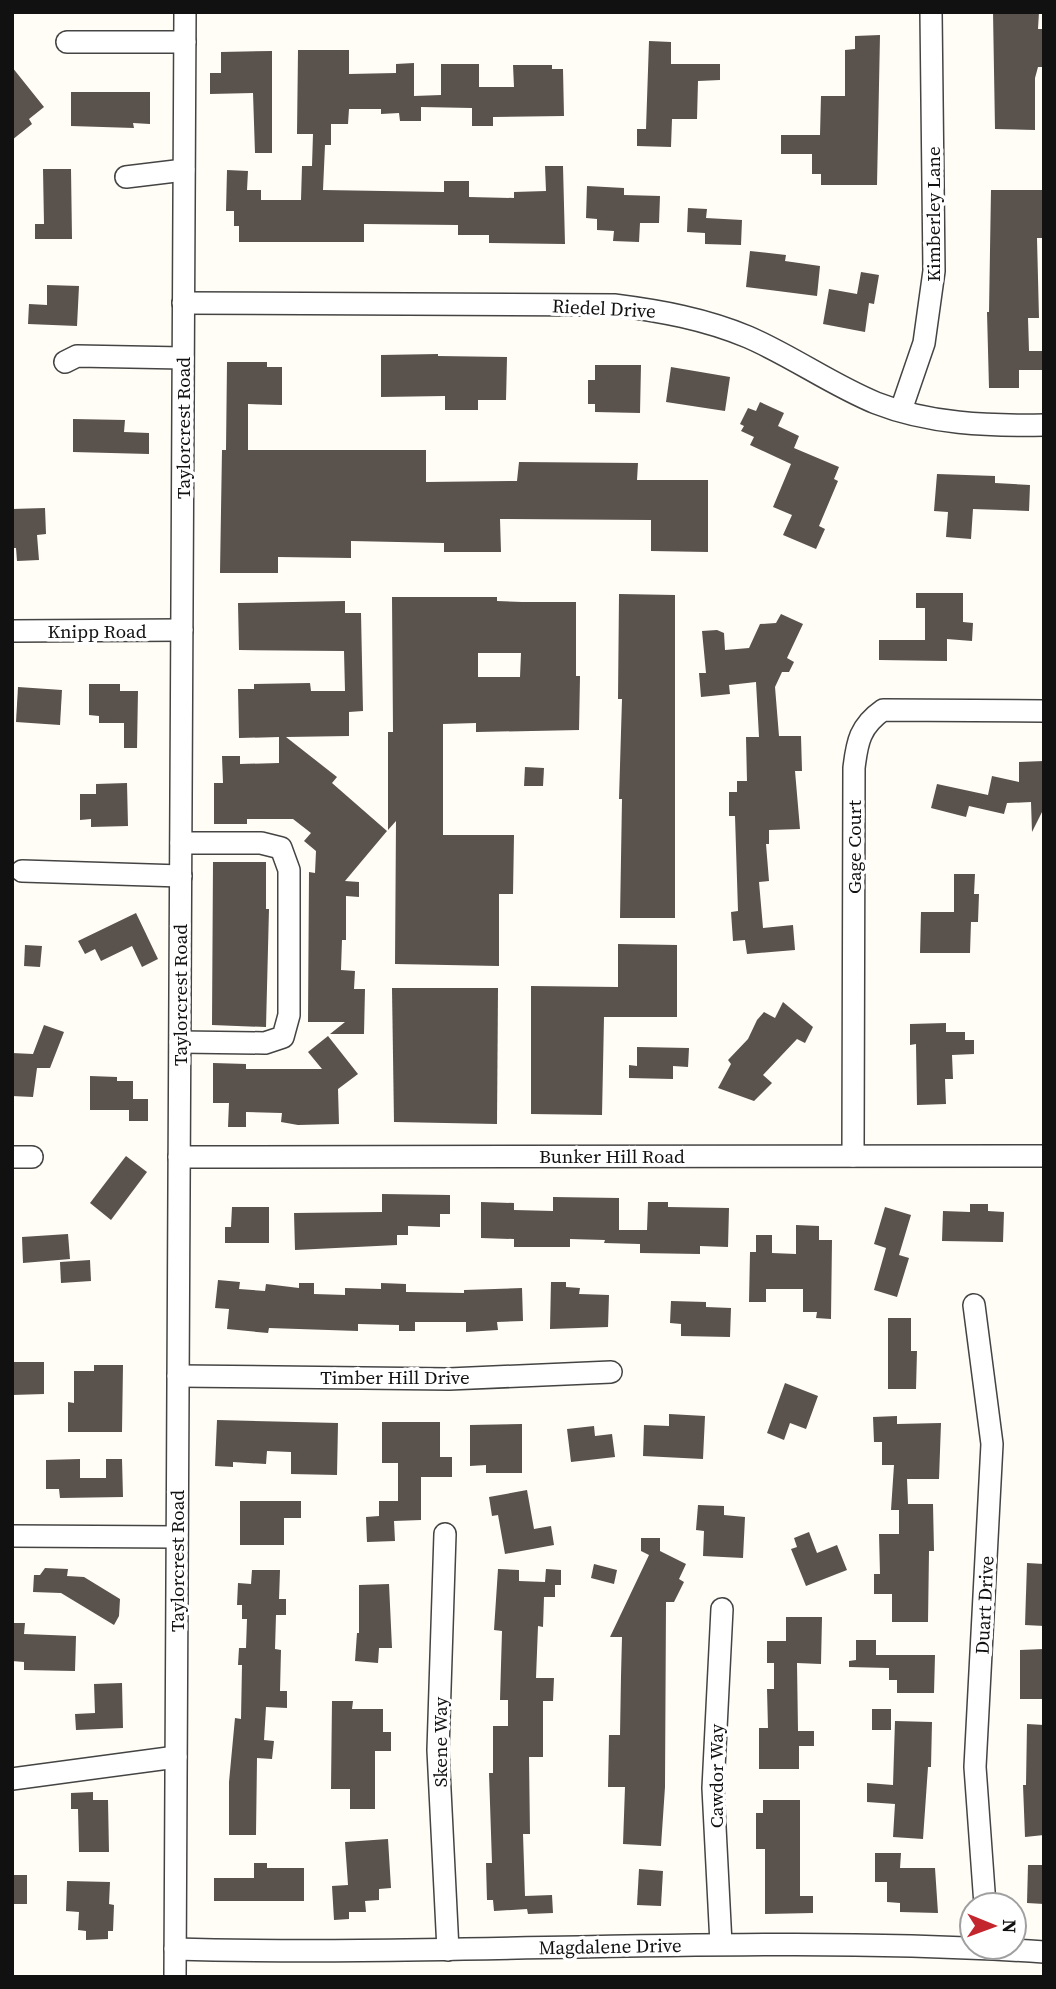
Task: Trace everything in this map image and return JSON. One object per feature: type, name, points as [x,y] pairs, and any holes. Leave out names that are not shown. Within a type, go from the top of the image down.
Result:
[{"type":"street","name":"Taylorcrest Road","points":[[175,1977],[185,12]]},
{"type":"street","name":"Kimberley Lane","points":[[901,410],[924,343],[934,271],[931,13]]},
{"type":"street","points":[[67,42],[185,42]]},
{"type":"street","points":[[126,177],[184,170]]},
{"type":"street","name":"Riedel Drive","points":[[183,303],[614,305],[667,312],[714,324],[750,338],[877,403],[965,424],[1044,425]]},
{"type":"street","points":[[65,362],[77,356],[183,358]]},
{"type":"street","name":"Knipp Road","points":[[12,631],[182,630]]},
{"type":"street","name":"Gage Court","points":[[853,1156],[854,768],[858,738],[868,720],[883,710],[1044,711]]},
{"type":"street","points":[[180,1042],[265,1044],[283,1037],[289,1015],[289,870],[281,848],[261,843],[181,843]]},
{"type":"street","points":[[22,871],[181,876]]},
{"type":"street","name":"Bunker Hill Road","points":[[179,1157],[1044,1156]]},
{"type":"street","name":"Duart Drive","points":[[974,1305],[992,1444],[975,1767],[984,1891]]},
{"type":"street","name":"Timber Hill Drive","points":[[178,1376],[449,1379],[611,1372]]},
{"type":"street","name":"Skene Way","points":[[445,1534],[438,1750],[448,1950]]},
{"type":"street","points":[[12,1536],[177,1537]]},
{"type":"street","name":"Cawdor Way","points":[[721,1944],[713,1788],[722,1609]]},
{"type":"street","points":[[12,1779],[176,1757]]},
{"type":"street","name":"Magdalene Drive","points":[[175,1949],[448,1950],[721,1944],[958,1948]]},
{"type":"building","points":[[993,12],[1039,12],[1038,29],[1044,29],[1044,67],[1038,67],[1035,78],[1035,130],[995,129]]},
{"type":"building","points":[[880,35],[877,185],[821,185],[821,174],[812,174],[812,154],[781,154],[781,135],[820,135],[821,96],[845,96],[845,50],[855,49],[855,36]]},
{"type":"building","points":[[649,41],[671,42],[671,64],[720,64],[720,80],[698,81],[697,119],[672,119],[671,147],[637,146],[637,129],[646,129]]},
{"type":"building","points":[[298,50],[349,50],[349,74],[396,73],[396,64],[414,63],[414,96],[441,95],[441,64],[479,64],[479,87],[514,87],[513,65],[552,65],[552,69],[563,69],[564,116],[493,117],[493,126],[472,126],[472,108],[421,107],[421,121],[400,121],[399,113],[381,114],[381,109],[349,109],[348,124],[331,124],[331,145],[325,145],[323,190],[444,192],[444,181],[469,181],[469,197],[514,198],[514,192],[546,191],[545,166],[563,166],[565,244],[489,243],[489,235],[458,235],[458,225],[364,224],[364,242],[239,242],[239,226],[234,226],[234,211],[226,211],[227,170],[248,171],[247,190],[261,190],[261,200],[301,200],[302,166],[312,166],[313,134],[297,134]]},
{"type":"building","points":[[272,51],[272,153],[255,153],[253,93],[210,94],[210,73],[221,73],[221,52]]},
{"type":"building","points":[[12,67],[44,107],[29,119],[32,124],[12,140]]},
{"type":"building","points":[[71,92],[150,92],[150,124],[133,123],[134,128],[71,126]]},
{"type":"building","points":[[43,169],[71,169],[72,239],[35,239],[35,224],[44,224]]},
{"type":"building","points":[[587,186],[624,188],[624,195],[660,196],[659,223],[640,223],[639,242],[613,241],[614,231],[597,230],[597,219],[586,218]]},
{"type":"building","points":[[991,190],[1044,190],[1044,238],[1037,238],[1039,318],[1028,318],[1029,351],[1044,351],[1044,370],[1019,370],[1019,388],[989,388],[987,312]]},
{"type":"building","points":[[688,208],[707,209],[706,218],[742,220],[741,245],[705,244],[705,233],[687,232]]},
{"type":"building","points":[[750,251],[786,255],[785,261],[820,266],[817,296],[746,287]]},
{"type":"building","points":[[861,272],[879,275],[874,304],[869,303],[865,332],[823,324],[829,289],[857,294]]},
{"type":"building","points":[[47,285],[79,286],[77,326],[28,324],[29,304],[47,305]]},
{"type":"building","points":[[381,355],[507,357],[506,400],[478,400],[478,410],[445,410],[445,396],[381,397]]},
{"type":"building","points":[[227,362],[267,362],[267,367],[282,367],[282,405],[248,404],[248,450],[426,450],[426,482],[517,481],[519,462],[638,463],[637,480],[708,480],[708,552],[651,551],[651,520],[500,519],[501,552],[444,552],[444,543],[351,541],[351,558],[278,557],[278,573],[220,573]]},
{"type":"building","points":[[595,365],[641,365],[640,413],[595,412],[595,404],[588,404],[588,380],[595,380]]},
{"type":"building","points":[[671,367],[730,377],[725,411],[666,402]]},
{"type":"building","points":[[760,402],[784,413],[778,426],[799,436],[794,448],[839,467],[834,479],[838,481],[819,526],[825,529],[816,549],[783,535],[792,515],[773,507],[791,464],[750,445],[754,437],[741,431],[744,426],[740,424],[748,408],[756,411]]},
{"type":"building","points":[[73,419],[125,420],[124,432],[149,433],[149,454],[73,452]]},
{"type":"building","points":[[937,474],[995,476],[995,483],[1030,485],[1029,511],[973,509],[971,539],[946,537],[948,512],[934,511]]},
{"type":"building","points":[[45,508],[46,534],[37,535],[39,560],[17,561],[16,548],[12,548],[12,509]]},
{"type":"building","points":[[916,593],[963,593],[963,622],[973,623],[972,641],[947,639],[947,661],[879,660],[879,640],[925,640],[925,608],[916,608]]},
{"type":"building","points":[[619,594],[675,595],[675,918],[620,918],[622,699],[618,699]]},
{"type":"building","points":[[392,597],[497,597],[497,601],[576,602],[576,676],[580,676],[579,730],[476,732],[476,723],[443,724],[443,835],[514,835],[513,894],[499,894],[499,966],[395,964],[396,821],[388,830],[388,732],[393,732]],"holes":[[[478,653],[521,653],[520,677],[478,677]]]},
{"type":"building","points":[[345,601],[345,613],[361,613],[363,711],[349,712],[349,736],[286,737],[337,777],[332,783],[387,831],[345,881],[359,882],[359,897],[346,896],[346,940],[342,940],[341,970],[355,971],[354,989],[365,989],[364,1034],[330,1034],[345,1022],[308,1022],[309,872],[315,873],[316,851],[304,841],[311,833],[293,819],[247,819],[247,824],[214,824],[214,783],[223,783],[222,756],[240,756],[240,764],[279,763],[279,737],[239,738],[238,689],[254,689],[254,684],[310,683],[311,691],[345,691],[344,651],[239,650],[238,603]]},
{"type":"building","points":[[781,614],[803,624],[787,658],[794,662],[789,672],[782,672],[775,687],[779,736],[801,736],[802,771],[795,771],[800,829],[769,830],[769,844],[766,844],[769,881],[759,882],[763,928],[793,925],[795,950],[747,954],[745,940],[733,941],[731,912],[738,911],[735,816],[729,816],[729,792],[737,792],[737,781],[747,781],[746,737],[759,737],[756,682],[729,685],[730,694],[701,697],[699,673],[706,673],[702,631],[717,630],[724,633],[725,650],[749,648],[760,624],[776,623]]},
{"type":"building","points":[[89,684],[120,684],[120,691],[138,691],[137,748],[124,748],[124,723],[99,723],[99,716],[89,715]]},
{"type":"building","points":[[18,687],[62,690],[60,725],[16,722]]},
{"type":"building","points":[[1044,761],[1044,808],[1032,832],[1031,802],[1007,803],[1004,814],[969,806],[966,817],[931,808],[937,784],[988,795],[992,776],[1019,782],[1019,762]]},
{"type":"building","points":[[525,767],[544,768],[543,786],[524,786]]},
{"type":"building","points":[[127,783],[128,826],[91,827],[91,819],[80,820],[80,794],[96,794],[96,784]]},
{"type":"building","points":[[213,862],[266,862],[266,909],[269,909],[266,1027],[212,1025]]},
{"type":"building","points":[[954,874],[975,874],[974,894],[979,894],[978,922],[971,922],[970,953],[920,953],[921,912],[954,912]]},
{"type":"building","points":[[136,913],[158,959],[142,967],[132,946],[101,961],[95,949],[85,954],[78,941]]},
{"type":"building","points":[[618,944],[677,945],[677,1017],[604,1017],[602,1115],[531,1114],[531,986],[618,987]]},
{"type":"building","points":[[25,945],[42,946],[40,967],[24,966]]},
{"type":"building","points":[[392,988],[498,988],[497,1124],[394,1122]]},
{"type":"building","points":[[783,1002],[813,1027],[805,1043],[797,1039],[763,1075],[772,1083],[754,1101],[718,1088],[731,1064],[728,1060],[748,1039],[757,1020],[764,1012],[775,1018]]},
{"type":"building","points":[[946,1023],[946,1032],[965,1032],[965,1040],[974,1040],[974,1054],[952,1055],[953,1079],[945,1079],[946,1104],[917,1105],[916,1044],[910,1045],[910,1024]]},
{"type":"building","points":[[44,1025],[64,1032],[50,1068],[37,1068],[33,1097],[12,1096],[12,1053],[33,1054]]},
{"type":"building","points":[[328,1036],[358,1074],[338,1089],[339,1124],[298,1125],[281,1122],[282,1113],[246,1112],[246,1127],[228,1127],[229,1103],[213,1103],[213,1063],[246,1064],[246,1069],[322,1069],[308,1052]]},
{"type":"building","points":[[637,1047],[689,1048],[688,1067],[673,1066],[673,1079],[629,1078],[629,1065],[637,1066]]},
{"type":"building","points":[[90,1076],[117,1077],[117,1081],[133,1081],[133,1099],[148,1099],[148,1121],[129,1121],[129,1110],[90,1110]]},
{"type":"building","points":[[126,1156],[147,1172],[111,1220],[90,1203]]},
{"type":"building","points":[[382,1194],[450,1195],[450,1214],[440,1214],[440,1227],[408,1226],[408,1235],[397,1235],[397,1245],[295,1250],[294,1213],[382,1212]]},
{"type":"building","points":[[553,1197],[619,1198],[619,1230],[647,1230],[648,1202],[668,1202],[668,1207],[729,1208],[728,1247],[700,1246],[700,1254],[640,1253],[640,1244],[604,1243],[605,1240],[570,1239],[570,1247],[514,1247],[514,1239],[481,1238],[481,1202],[514,1203],[514,1210],[553,1211]]},
{"type":"building","points":[[970,1204],[988,1204],[988,1211],[1004,1212],[1003,1242],[942,1241],[943,1211],[970,1212]]},
{"type":"building","points":[[232,1207],[269,1207],[269,1243],[225,1243],[225,1227],[231,1227]]},
{"type":"building","points":[[885,1207],[911,1215],[899,1255],[909,1258],[897,1297],[874,1290],[886,1248],[874,1244]]},
{"type":"building","points":[[796,1225],[819,1226],[819,1240],[832,1240],[831,1319],[816,1318],[817,1312],[803,1312],[803,1289],[766,1289],[766,1302],[749,1302],[750,1252],[756,1252],[756,1235],[772,1235],[772,1253],[796,1254]]},
{"type":"building","points":[[68,1234],[70,1259],[23,1263],[22,1237]]},
{"type":"building","points":[[90,1260],[91,1281],[61,1283],[60,1262]]},
{"type":"building","points":[[218,1280],[240,1282],[239,1289],[265,1291],[266,1284],[299,1288],[299,1283],[314,1283],[314,1294],[345,1295],[345,1288],[381,1289],[381,1283],[406,1284],[406,1292],[464,1293],[464,1290],[522,1288],[523,1321],[497,1322],[498,1330],[466,1332],[466,1322],[415,1322],[415,1331],[399,1331],[399,1325],[358,1324],[358,1331],[269,1328],[268,1333],[227,1329],[229,1309],[215,1308]]},
{"type":"building","points":[[551,1282],[566,1282],[566,1287],[580,1288],[579,1294],[609,1295],[608,1327],[550,1329]]},
{"type":"building","points":[[671,1301],[706,1302],[706,1307],[731,1308],[730,1337],[681,1336],[681,1324],[670,1323]]},
{"type":"building","points":[[888,1318],[911,1318],[911,1351],[917,1351],[916,1389],[888,1389]]},
{"type":"building","points":[[12,1362],[44,1362],[44,1394],[12,1395]]},
{"type":"building","points":[[94,1365],[123,1365],[122,1432],[68,1432],[68,1402],[74,1403],[74,1371],[94,1371]]},
{"type":"building","points":[[785,1383],[818,1396],[806,1429],[790,1423],[784,1440],[767,1433]]},
{"type":"building","points":[[669,1414],[705,1416],[703,1459],[643,1456],[644,1425],[669,1426]]},
{"type":"building","points":[[897,1416],[897,1424],[941,1423],[939,1479],[907,1479],[908,1504],[933,1504],[934,1551],[929,1551],[928,1622],[892,1622],[892,1594],[874,1594],[874,1574],[880,1574],[879,1534],[899,1534],[899,1510],[891,1510],[894,1465],[882,1465],[882,1442],[874,1442],[873,1417]]},
{"type":"building","points":[[217,1420],[338,1423],[337,1475],[291,1474],[291,1452],[267,1451],[266,1464],[233,1462],[233,1467],[215,1466]]},
{"type":"building","points":[[382,1422],[440,1422],[440,1457],[452,1457],[452,1477],[421,1477],[421,1520],[394,1521],[395,1541],[367,1542],[366,1517],[379,1516],[379,1501],[398,1501],[398,1463],[382,1463]]},
{"type":"building","points":[[522,1424],[522,1473],[486,1473],[486,1465],[470,1466],[470,1425]]},
{"type":"building","points":[[594,1426],[595,1436],[612,1434],[615,1457],[571,1462],[567,1429]]},
{"type":"building","points":[[80,1459],[80,1478],[106,1478],[106,1459],[122,1459],[123,1497],[60,1498],[59,1489],[46,1489],[46,1460]]},
{"type":"building","points":[[527,1490],[534,1529],[551,1526],[554,1545],[505,1554],[498,1515],[492,1516],[489,1497]]},
{"type":"building","points":[[240,1501],[301,1501],[301,1518],[284,1518],[284,1545],[240,1545]]},
{"type":"building","points":[[698,1505],[724,1506],[724,1515],[745,1517],[743,1558],[703,1556],[704,1531],[696,1530]]},
{"type":"building","points":[[809,1532],[817,1553],[837,1545],[847,1570],[806,1586],[791,1549],[797,1547],[794,1538]]},
{"type":"building","points":[[641,1538],[660,1538],[660,1551],[686,1564],[679,1579],[684,1582],[674,1602],[666,1602],[665,1787],[661,1846],[623,1844],[625,1787],[608,1787],[609,1735],[620,1735],[622,1637],[610,1637],[649,1555],[641,1551]]},
{"type":"building","points":[[1027,1563],[1044,1564],[1044,1626],[1025,1625]]},
{"type":"building","points":[[594,1564],[617,1570],[614,1584],[591,1578]]},
{"type":"building","points":[[45,1568],[68,1569],[67,1576],[84,1577],[120,1599],[119,1616],[114,1625],[61,1593],[33,1592],[34,1575],[40,1575]]},
{"type":"building","points":[[498,1569],[519,1570],[519,1581],[545,1582],[546,1569],[561,1570],[561,1585],[555,1585],[555,1597],[544,1597],[543,1627],[538,1626],[536,1678],[554,1678],[553,1701],[543,1701],[543,1757],[529,1757],[530,1834],[523,1834],[525,1896],[552,1895],[553,1913],[528,1914],[527,1909],[494,1911],[493,1900],[487,1900],[486,1863],[492,1863],[489,1773],[493,1773],[493,1726],[508,1726],[508,1700],[500,1700],[502,1631],[494,1630]]},
{"type":"building","points":[[252,1570],[280,1570],[279,1599],[286,1599],[286,1615],[276,1615],[275,1649],[281,1650],[280,1691],[287,1691],[287,1708],[266,1707],[264,1740],[274,1741],[272,1759],[257,1758],[256,1835],[229,1835],[229,1782],[235,1718],[241,1719],[242,1665],[238,1665],[239,1648],[246,1648],[247,1619],[242,1619],[242,1605],[237,1605],[238,1583],[251,1584]]},
{"type":"building","points":[[389,1584],[392,1648],[379,1648],[378,1663],[355,1661],[359,1633],[359,1585]]},
{"type":"building","points":[[786,1617],[822,1617],[821,1664],[797,1663],[798,1731],[814,1731],[814,1746],[799,1746],[799,1769],[759,1769],[759,1728],[768,1728],[767,1689],[774,1689],[774,1663],[767,1663],[767,1641],[786,1641]]},
{"type":"building","points":[[12,1623],[25,1623],[24,1634],[76,1636],[75,1671],[24,1670],[24,1662],[12,1661]]},
{"type":"building","points":[[856,1640],[876,1640],[876,1655],[935,1655],[934,1693],[897,1693],[897,1680],[889,1680],[889,1668],[849,1667],[849,1661],[856,1660]]},
{"type":"building","points":[[1044,1649],[1044,1699],[1020,1699],[1020,1650]]},
{"type":"building","points":[[122,1683],[123,1728],[76,1730],[75,1714],[95,1713],[94,1684]]},
{"type":"building","points":[[332,1701],[353,1701],[352,1709],[383,1709],[383,1732],[391,1732],[391,1751],[375,1751],[375,1809],[350,1809],[350,1789],[331,1789]]},
{"type":"building","points":[[872,1709],[891,1709],[891,1730],[872,1730]]},
{"type":"building","points":[[895,1721],[932,1722],[931,1767],[928,1767],[923,1839],[893,1837],[895,1804],[867,1802],[867,1783],[893,1785]]},
{"type":"building","points":[[1027,1724],[1044,1725],[1044,1835],[1025,1837],[1023,1785],[1026,1785]]},
{"type":"building","points":[[93,1792],[93,1800],[108,1800],[109,1852],[79,1852],[78,1809],[71,1809],[71,1793]]},
{"type":"building","points":[[763,1800],[800,1800],[800,1896],[813,1896],[813,1913],[765,1914],[765,1849],[756,1849],[756,1813],[763,1813]]},
{"type":"building","points":[[388,1839],[391,1888],[379,1889],[379,1900],[365,1901],[366,1912],[349,1912],[349,1919],[334,1920],[332,1886],[348,1885],[345,1842]]},
{"type":"building","points":[[875,1853],[901,1853],[900,1868],[935,1868],[938,1913],[900,1912],[900,1903],[887,1902],[887,1882],[875,1882]]},
{"type":"building","points":[[254,1863],[267,1863],[267,1868],[304,1868],[304,1901],[214,1901],[214,1878],[254,1878]]},
{"type":"building","points":[[1028,1865],[1044,1865],[1044,1904],[1028,1903]]},
{"type":"building","points":[[639,1869],[663,1871],[661,1906],[637,1905]]},
{"type":"building","points":[[12,1875],[27,1875],[27,1904],[12,1904]]},
{"type":"building","points":[[67,1881],[110,1882],[109,1904],[114,1905],[113,1931],[108,1931],[108,1939],[86,1940],[86,1931],[78,1930],[79,1912],[66,1911]]}]
